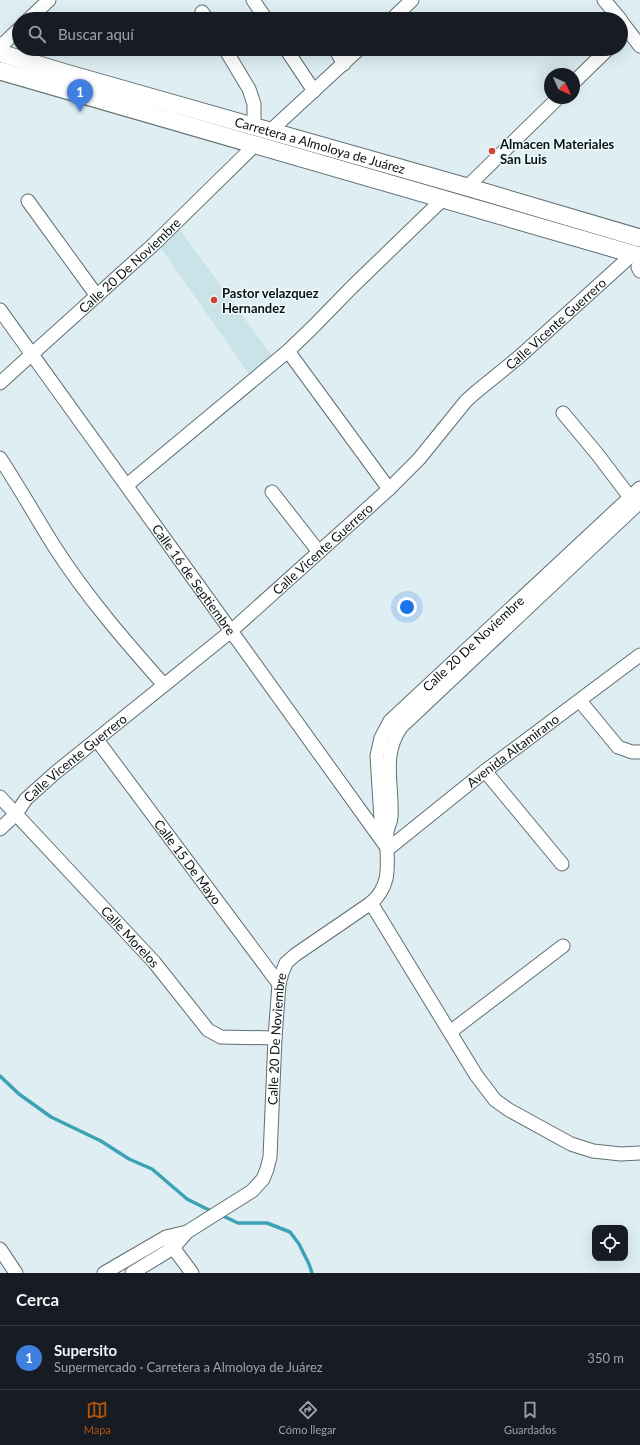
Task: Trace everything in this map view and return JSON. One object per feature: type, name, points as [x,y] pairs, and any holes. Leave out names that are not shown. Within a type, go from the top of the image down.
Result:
[{"type":"main road","name":"Carretera a Almoloya de Juárez","points":[[0,53],[127,99]]},
{"type":"main road","name":"Carretera a Almoloya de Juárez","points":[[0,71],[127,99],[467,187],[640,238]]},
{"type":"main road","name":"Carretera a Almoloya de Juárez","points":[[260,134],[444,199],[638,257]]},
{"type":"street","points":[[36,12],[49,0]]},
{"type":"street","points":[[253,0],[261,12]]},
{"type":"street","points":[[399,12],[412,0]]},
{"type":"street","points":[[604,0],[612,12]]},
{"type":"street","points":[[628,33],[640,46]]},
{"type":"street","points":[[0,48],[12,36]]},
{"type":"street","points":[[229,56],[249,89],[254,104],[260,134]]},
{"type":"street","points":[[291,56],[314,91]]},
{"type":"street","points":[[339,56],[344,64]]},
{"type":"street","name":"Calle 20 De Noviembre","points":[[0,383],[154,244],[260,134],[314,91],[352,56]]},
{"type":"street","points":[[580,76],[601,56]]},
{"type":"street","points":[[467,187],[552,104]]},
{"type":"street","points":[[126,485],[288,351],[352,286],[444,199]]},
{"type":"street","points":[[28,200],[97,296]]},
{"type":"street","points":[[638,257],[638,267],[640,271]]},
{"type":"street","name":"Calle Vicente Guerrero","points":[[0,829],[16,814],[26,799],[55,773],[230,632],[389,489],[419,459],[466,401],[476,392],[638,257]]},
{"type":"street","name":"Calle 16 de Septiembre","points":[[0,310],[230,632],[388,849]]},
{"type":"street","points":[[288,351],[389,489]]},
{"type":"street","points":[[563,413],[636,502]]},
{"type":"street","points":[[0,458],[55,547],[77,579],[109,621],[164,685]]},
{"type":"street","name":"Calle 20 De Noviembre","points":[[170,1243],[240,1199],[257,1186],[263,1179],[270,1157],[279,984],[286,963],[290,958],[371,903],[376,898],[385,883],[388,866],[387,830],[381,819],[376,756],[381,738],[390,721],[480,645],[636,502],[640,488]]},
{"type":"street","points":[[272,492],[319,552]]},
{"type":"street","name":"Avenida Altamirano","points":[[388,849],[485,771],[640,655]]},
{"type":"street","points":[[580,701],[618,747],[632,752],[640,752]]},
{"type":"street","name":"Calle 15 De Mayo","points":[[97,740],[279,984]]},
{"type":"street","points":[[485,771],[562,864]]},
{"type":"street","name":"Calle Morelos","points":[[0,798],[154,962],[208,1030],[221,1037],[275,1038]]},
{"type":"street","points":[[371,903],[476,1075],[495,1100],[509,1110],[571,1144],[593,1151],[621,1154],[640,1153]]},
{"type":"street","points":[[450,1032],[563,946]]},
{"type":"street","points":[[104,1273],[170,1243]]},
{"type":"street","points":[[132,1273],[170,1243]]},
{"type":"street","points":[[170,1243],[192,1273]]},
{"type":"street","points":[[0,1249],[16,1273]]},
{"type":"shaded area","name":"Pastor velazquez Hernandez","points":[[177,226],[272,356],[250,375],[158,244]]},
{"type":"waterway","points":[[0,1076],[19,1094],[51,1117],[101,1141],[129,1159],[152,1169],[187,1199],[213,1212]]},
{"type":"waterway","points":[[221,1215],[238,1223],[267,1223],[290,1232],[299,1244],[312,1273]]},
{"type":"place","name":"Supersito","points":[[80,112]]},
{"type":"place","name":"Almacen Materiales San Luis","points":[[492,151]]},
{"type":"place","name":"Pastor velazquez Hernandez","points":[[214,300]]}]
